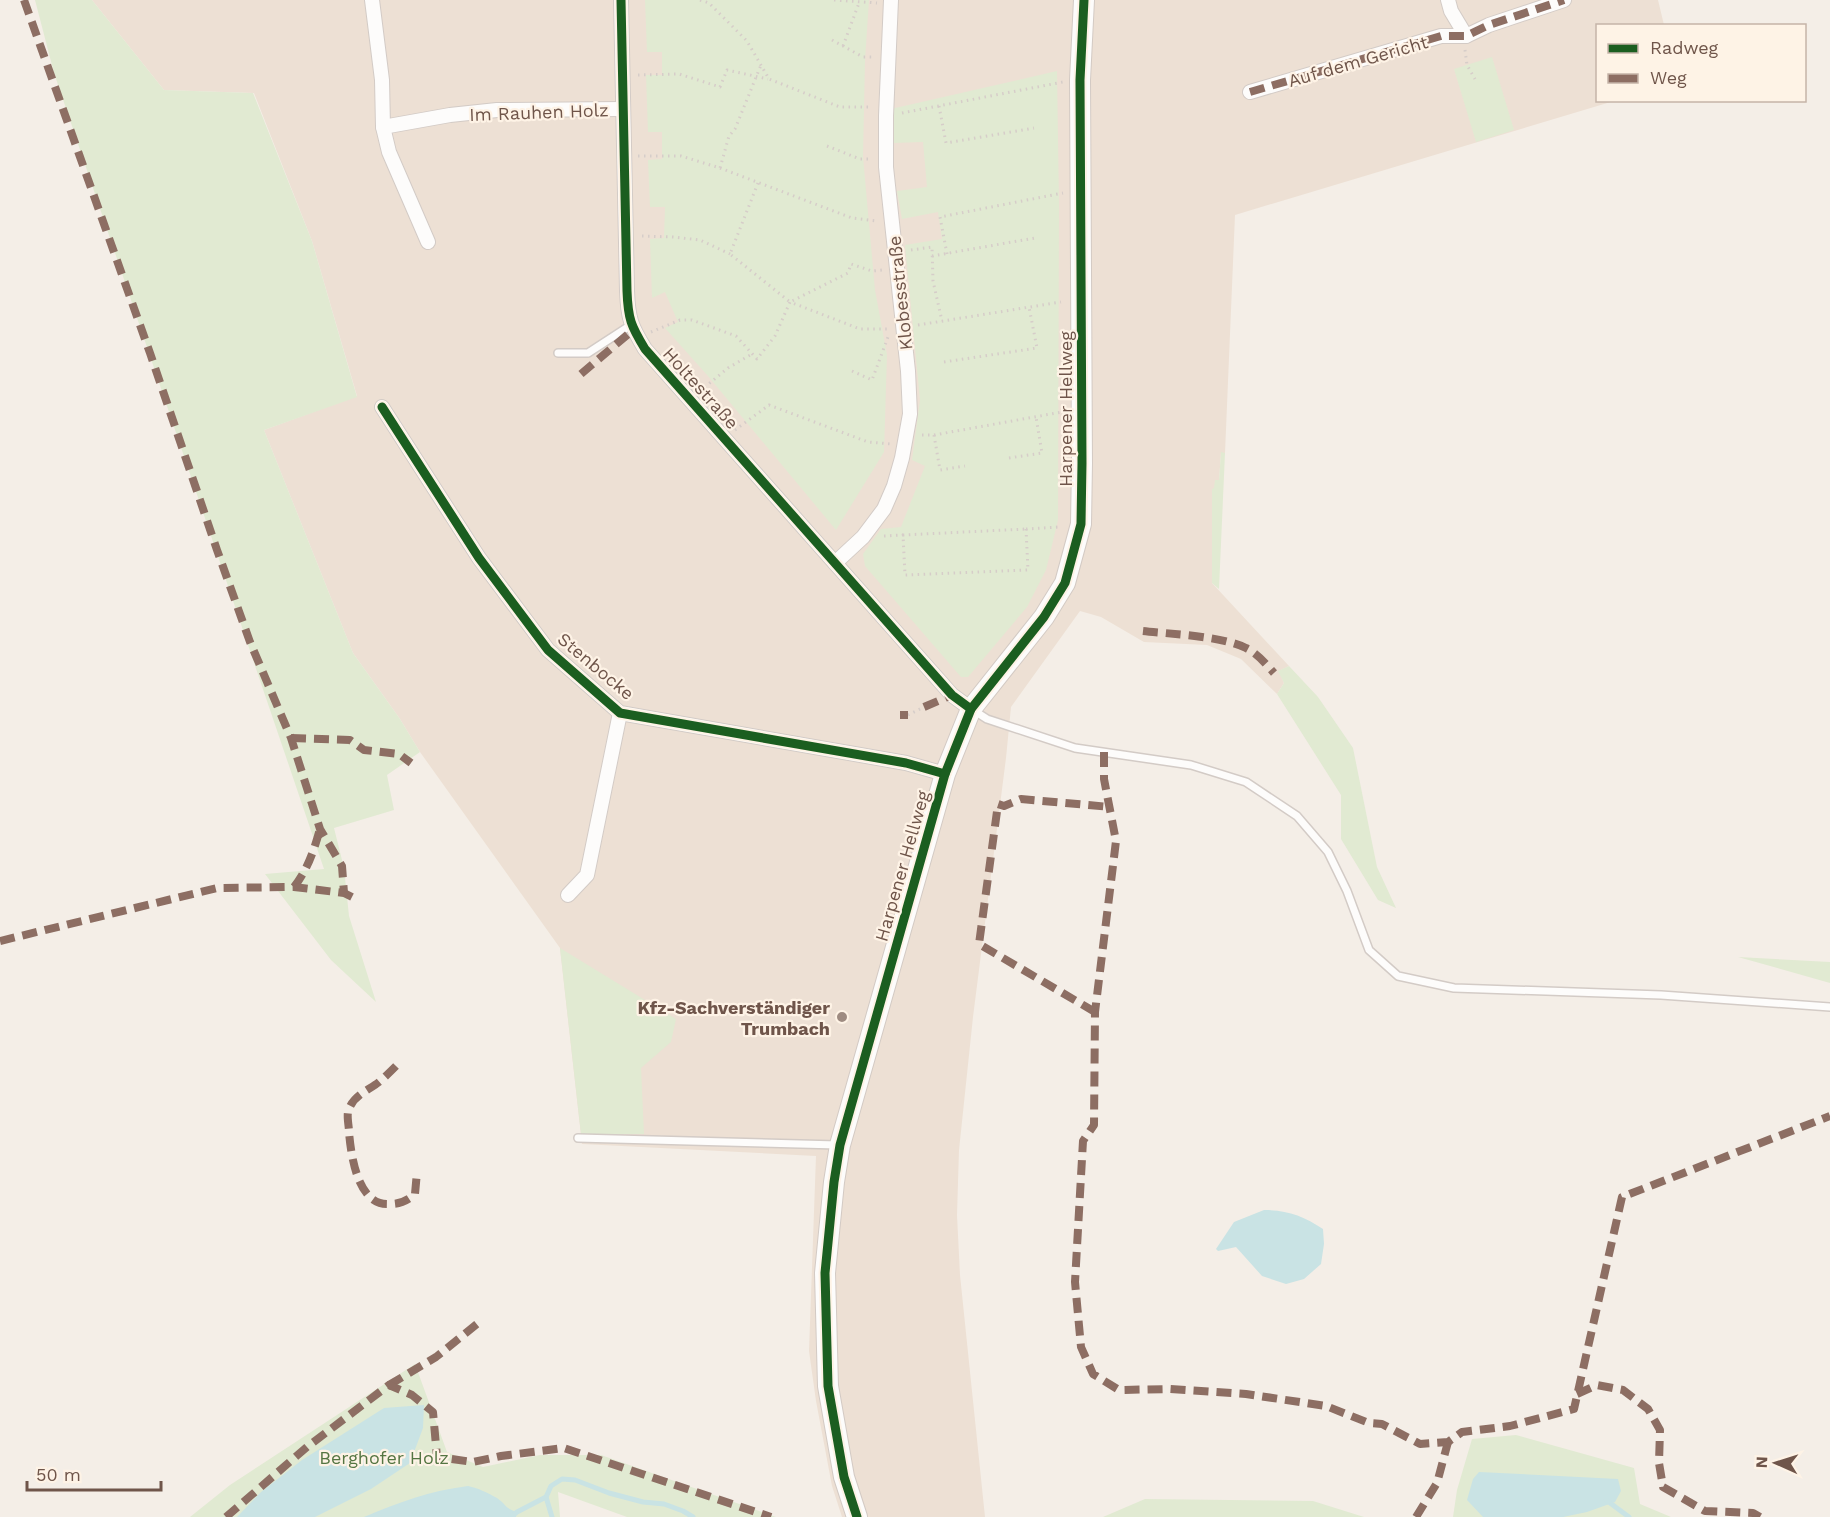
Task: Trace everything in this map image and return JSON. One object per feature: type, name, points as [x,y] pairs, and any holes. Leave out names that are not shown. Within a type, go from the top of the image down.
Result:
[{"type":"street","points":[[372,0],[382,80],[383,128],[389,152],[428,242]]},
{"type":"street","name":"Holtestraße","points":[[621,0],[627,313],[631,325],[645,349],[690,400],[952,695],[971,709]]},
{"type":"street","name":"Harpener Hellweg","points":[[858,1517],[844,1477],[828,1386],[825,1273],[840,1145],[945,774],[971,709],[1044,616],[1065,583],[1080,524],[1082,463],[1080,80],[1084,0]]},
{"type":"street","points":[[1448,0],[1451,11],[1466,36]]},
{"type":"street","name":"Auf dem Gericht","points":[[1250,92],[1441,36],[1466,36],[1564,0]]},
{"type":"street","name":"Klobesstraße","points":[[836,563],[863,537],[884,509],[894,486],[907,439],[910,414],[904,328],[886,159],[887,58],[891,2]]},
{"type":"street","name":"Im Rauhen Holz","points":[[383,128],[450,115],[497,110],[623,109]]},
{"type":"street","name":"Stenbocke","points":[[382,407],[478,558],[548,650],[620,713],[900,762],[945,774]]},
{"type":"street","name":"Stenbocke","points":[[568,895],[587,875],[620,713]]},
{"type":"lane","points":[[558,353],[588,352],[631,325]]},
{"type":"lane","points":[[971,709],[987,719],[1075,748],[1191,765],[1246,782],[1297,816],[1328,852],[1347,891],[1369,950],[1398,976],[1454,988],[1661,995],[1830,1007]]},
{"type":"lane","points":[[578,1138],[840,1145]]},
{"type":"path","points":[[700,0],[709,3],[747,41],[769,79]]},
{"type":"path","points":[[834,0],[891,2]]},
{"type":"path","points":[[843,46],[860,2]]},
{"type":"path","points":[[1466,36],[1466,60],[1475,79]]},
{"type":"path","points":[[832,40],[863,57],[887,58]]},
{"type":"path","points":[[720,168],[729,136],[735,129],[761,65]]},
{"type":"path","points":[[624,75],[679,74],[720,87],[727,70],[769,79],[840,106],[886,112],[939,106],[1066,81]]},
{"type":"path","points":[[939,106],[946,143],[1034,128]]},
{"type":"path","points":[[827,146],[860,159],[886,159]]},
{"type":"path","points":[[624,156],[681,156],[720,168],[852,218],[892,223]]},
{"type":"path","points":[[730,254],[758,183]]},
{"type":"path","points":[[947,254],[940,217],[1063,193]]},
{"type":"path","points":[[626,236],[700,240],[730,254],[790,302],[861,329],[891,329],[872,380],[852,371]]},
{"type":"path","points":[[932,256],[1035,238]]},
{"type":"path","points":[[895,253],[932,247],[933,281],[942,321]]},
{"type":"path","points":[[638,338],[680,320],[692,320],[736,336],[757,359],[775,336],[790,302],[848,273],[851,264],[872,271],[897,268]]},
{"type":"path","points":[[904,328],[1061,302]]},
{"type":"path","points":[[944,362],[1037,348],[1029,307]]},
{"type":"path","points":[[690,400],[728,368],[752,354]]},
{"type":"path","points":[[724,438],[769,405],[868,442],[934,435],[1062,412]]},
{"type":"path","points":[[1009,458],[1042,453],[1036,417]]},
{"type":"path","points":[[934,435],[939,470],[965,466]]},
{"type":"path","points":[[1026,529],[1028,570],[905,575],[903,535],[1059,527]]},
{"type":"path","points":[[908,715],[924,707]]},
{"type":"shaded area","points":[[92,0],[1658,0],[1664,24],[1596,24],[1596,102],[1611,102],[1235,215],[1225,453],[1221,453],[1212,583],[1289,666],[1279,671],[1284,683],[1277,694],[1241,659],[1207,645],[1144,642],[1101,617],[1080,611],[1011,707],[959,1150],[957,1215],[960,1275],[985,1517],[842,1517],[832,1486],[809,1351],[816,1156],[582,1144],[560,948],[420,752],[400,719],[353,653],[264,430],[357,396],[312,241],[254,93],[164,90]]},
{"type":"green space","points":[[35,0],[92,0],[164,90],[253,93],[312,241],[357,397],[264,430],[353,653],[400,719],[420,752],[387,775],[394,810],[334,828],[344,868],[349,916],[376,1002],[331,960],[265,874],[324,869],[54,73]]},
{"type":"green space","points":[[645,0],[869,0],[863,157],[875,290],[887,355],[884,452],[836,530],[708,376],[665,328],[678,322],[665,292],[652,298],[650,239],[664,238],[665,207],[650,207],[648,160],[662,159],[662,132],[648,132],[646,75],[662,75],[662,52],[647,52]]},
{"type":"green space","points":[[1492,57],[1514,130],[1476,142],[1454,69]]},
{"type":"green space","points":[[1057,71],[1058,520],[1046,570],[1027,607],[968,677],[961,677],[865,566],[863,554],[881,529],[901,527],[925,466],[912,460],[920,400],[905,245],[942,239],[938,212],[902,219],[897,191],[927,187],[923,142],[893,143],[891,109]]},
{"type":"green space","points":[[1221,452],[1225,453],[1219,589],[1212,583],[1212,489],[1215,480],[1219,480]]},
{"type":"green space","points":[[1289,666],[1318,697],[1353,748],[1377,867],[1396,908],[1378,900],[1341,839],[1341,795],[1277,694],[1284,683],[1278,671]]},
{"type":"green space","points":[[560,948],[676,1019],[671,1042],[641,1068],[644,1134],[581,1134]]},
{"type":"green space","points":[[1738,957],[1830,962],[1830,983]]},
{"type":"green space","name":"Berghofer Holz","points":[[415,1364],[447,1452],[483,1467],[540,1455],[601,1455],[776,1517],[627,1517],[558,1492],[560,1517],[190,1517],[230,1485]]},
{"type":"green space","points":[[1516,1435],[1634,1468],[1640,1504],[1671,1517],[1453,1517],[1457,1490],[1472,1439]]},
{"type":"green space","points":[[1145,1499],[1313,1501],[1364,1517],[1103,1517]]},
{"type":"water","points":[[1264,1210],[1295,1215],[1323,1229],[1324,1244],[1321,1264],[1304,1279],[1286,1284],[1262,1276],[1236,1247],[1218,1251],[1216,1249],[1234,1222]]},
{"type":"water","points":[[424,1405],[423,1428],[410,1463],[371,1489],[315,1517],[237,1517],[261,1492],[302,1460],[384,1408]]},
{"type":"water","points":[[1479,1472],[1618,1479],[1621,1491],[1615,1502],[1587,1512],[1563,1517],[1483,1517],[1467,1500],[1473,1479]]},
{"type":"water","points":[[468,1486],[497,1498],[508,1508],[517,1512],[516,1517],[364,1517],[415,1498]]},
{"type":"waterway","points":[[552,1517],[546,1497],[551,1486],[562,1479],[575,1480],[609,1493],[643,1502],[664,1504],[693,1517]]},
{"type":"waterway","points":[[511,1517],[546,1497]]},
{"type":"waterway","points":[[1606,1500],[1629,1517]]},
{"type":"marked path","points":[[24,0],[250,642],[291,738],[320,829],[342,866],[344,893]]},
{"type":"marked path","points":[[1250,92],[1441,36],[1466,36],[1489,25],[1564,0]]},
{"type":"marked path","points":[[581,374],[633,330]]},
{"type":"marked path","points":[[1143,631],[1196,636],[1236,644],[1254,653],[1274,673]]},
{"type":"marked path","points":[[924,707],[952,695]]},
{"type":"marked path","points":[[900,715],[908,715]]},
{"type":"marked path","points":[[291,738],[350,740],[364,750],[399,754],[411,763]]},
{"type":"marked path","points":[[1104,752],[1104,779],[1116,841],[1095,1012],[1094,1125],[1083,1141],[1075,1282],[1081,1347],[1093,1374],[1119,1390],[1170,1389],[1246,1394],[1326,1406],[1369,1423],[1382,1424],[1420,1444],[1448,1442],[1462,1432],[1510,1426],[1574,1409],[1622,1197],[1830,1116]]},
{"type":"marked path","points":[[1095,1012],[979,944],[998,804],[1004,806],[1021,799],[1110,807]]},
{"type":"marked path","points":[[294,887],[307,866],[320,829]]},
{"type":"marked path","points":[[0,941],[217,888],[294,887],[344,893],[352,897]]},
{"type":"marked path","points":[[396,1066],[379,1082],[358,1096],[348,1111],[354,1166],[363,1189],[379,1203],[403,1202],[415,1194],[417,1172]]},
{"type":"marked path","points":[[389,1385],[436,1357],[477,1324]]},
{"type":"marked path","points":[[226,1517],[307,1447],[389,1385],[412,1395],[433,1412],[437,1457],[473,1462],[564,1448],[771,1517]]},
{"type":"marked path","points":[[1577,1394],[1597,1385],[1623,1390],[1648,1409],[1660,1430],[1659,1463],[1663,1487],[1705,1511],[1753,1513],[1760,1517]]},
{"type":"marked path","points":[[1416,1517],[1437,1483],[1448,1442]]},
{"type":"cycle path","points":[[621,0],[627,291],[629,316],[636,334],[645,349],[952,695],[971,709]]},
{"type":"cycle path","points":[[857,1517],[844,1477],[828,1386],[825,1273],[840,1145],[945,774],[971,709],[1044,617],[1065,583],[1081,524],[1080,80],[1084,0]]},
{"type":"cycle path","points":[[382,407],[479,558],[548,650],[620,713],[906,763],[945,774]]},
{"type":"place","name":"Kfz-Sachverständiger Trumbach","points":[[842,1017]]}]
